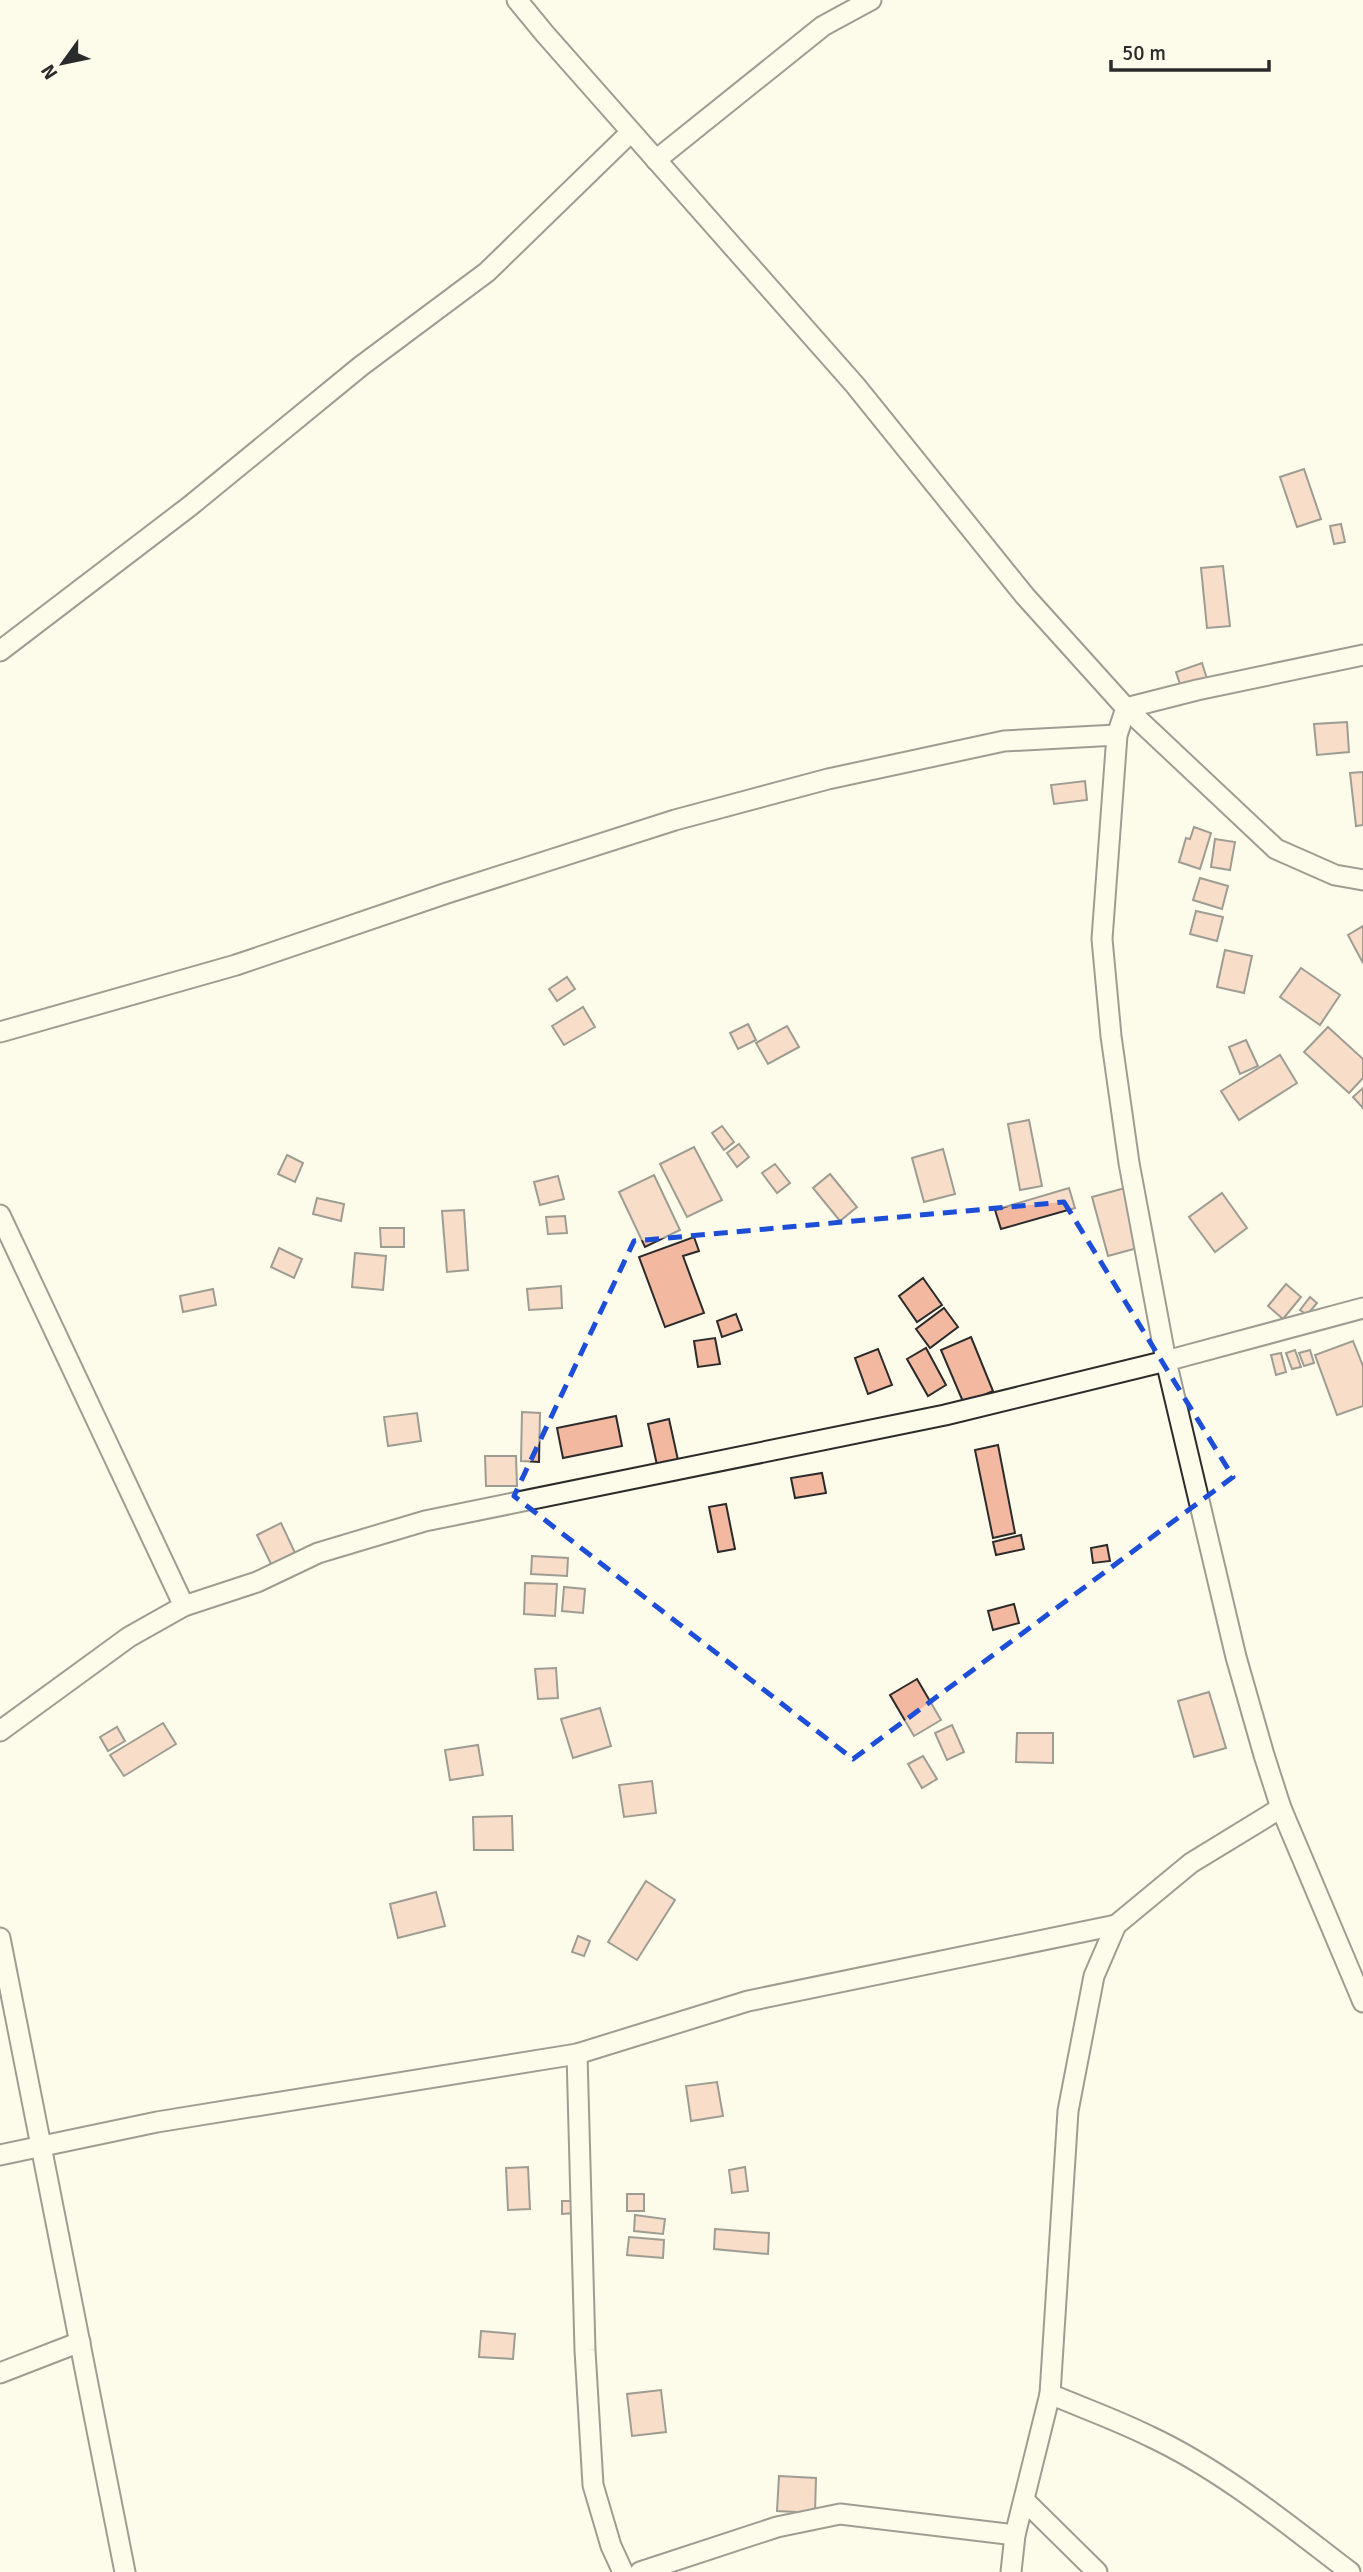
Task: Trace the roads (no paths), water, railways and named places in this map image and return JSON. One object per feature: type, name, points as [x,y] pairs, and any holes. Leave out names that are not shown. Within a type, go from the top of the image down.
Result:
[{"type":"street","points":[[517,0],[855,385],[1025,596],[1126,708],[1276,849],[1335,875],[1363,880]]},
{"type":"street","points":[[656,160],[822,26],[871,0]]},
{"type":"street","points":[[0,651],[190,506],[361,366],[487,272],[631,132]]},
{"type":"street","points":[[1126,708],[1363,655]]},
{"type":"street","points":[[1126,708],[1117,735],[1102,939],[1111,1036],[1129,1163],[1166,1361],[1236,1657],[1281,1808],[1363,2002]]},
{"type":"street","points":[[0,1032],[236,965],[447,892],[701,813],[828,779],[1004,741],[1117,735]]},
{"type":"street","points":[[0,1215],[184,1606]]},
{"type":"street","points":[[0,1731],[129,1637],[184,1606],[257,1582],[318,1553],[425,1521],[945,1415],[1166,1361],[1363,1308]]},
{"type":"street","points":[[1011,2572],[1015,2535],[1050,2394],[1068,2111],[1094,1976],[1116,1925],[1191,1863],[1281,1808]]},
{"type":"street","points":[[0,2155],[157,2122],[577,2054],[748,2001],[1116,1925]]},
{"type":"street","points":[[0,1938],[43,2145],[125,2572]]},
{"type":"street","points":[[577,2054],[585,2350],[593,2485],[611,2546],[623,2572]]},
{"type":"street","points":[[0,2373],[80,2342]]},
{"type":"street","points":[[1050,2394],[1151,2437],[1208,2470],[1350,2572]]},
{"type":"street","points":[[1025,2501],[1097,2572]]},
{"type":"street","points":[[640,2572],[776,2527],[840,2514],[1015,2535]]}]
